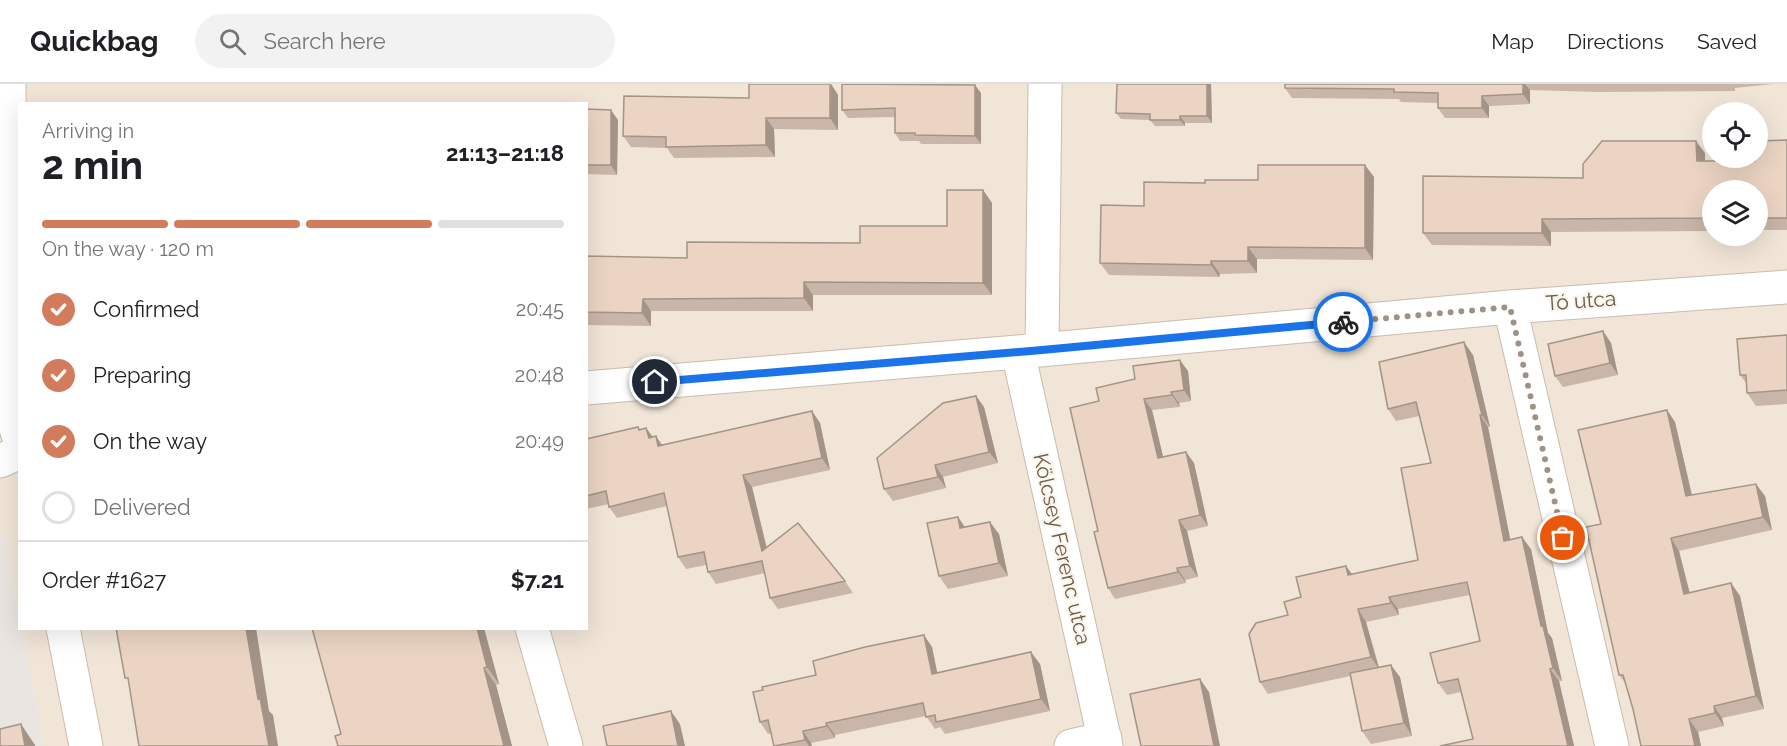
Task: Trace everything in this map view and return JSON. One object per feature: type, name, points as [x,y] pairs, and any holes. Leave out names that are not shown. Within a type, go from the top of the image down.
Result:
[{"type":"street","points":[[9,84],[12,416],[18,435]]},
{"type":"street","name":"Kölcsey Ferenc utca","points":[[1045,84],[1030,351],[1105,742]]},
{"type":"street","name":"Tó utca","points":[[588,388],[1030,351],[1510,307],[1787,286]]},
{"type":"street","points":[[1510,307],[1611,746]]},
{"type":"street","points":[[0,461],[18,453]]},
{"type":"street","points":[[63,630],[86,746]]},
{"type":"street","points":[[533,630],[566,746]]},
{"type":"street","points":[[1071,746],[1105,742]]},
{"type":"shaded area","points":[[0,84],[1787,84],[1787,746],[44,746],[22,630],[588,630],[588,102],[18,102],[18,611],[4,534],[0,534]]},
{"type":"shaded area","points":[[0,534],[4,534],[18,611],[18,630],[22,630],[44,746],[0,746]]},
{"type":"building","points":[[749,84],[830,84],[830,118],[766,118],[766,145],[666,147],[666,137],[623,136],[624,96],[749,98]]},
{"type":"building","points":[[842,84],[975,85],[975,136],[895,133],[895,108],[842,110]]},
{"type":"building","points":[[1117,84],[1207,84],[1207,116],[1180,116],[1180,120],[1150,120],[1150,114],[1116,113]]},
{"type":"building","points":[[1285,84],[1523,84],[1523,94],[1482,96],[1482,108],[1438,108],[1438,93],[1394,92],[1394,89],[1285,88]]},
{"type":"building","points":[[588,109],[611,110],[611,165],[588,165]]},
{"type":"building","points":[[1787,140],[1787,218],[1768,218],[1768,180],[1702,180],[1702,218],[1542,219],[1542,233],[1423,233],[1423,176],[1583,178],[1583,164],[1602,141],[1696,141],[1697,161],[1702,161],[1702,168],[1768,168],[1768,141]]},
{"type":"building","points":[[1258,165],[1365,165],[1365,248],[1248,247],[1248,261],[1211,261],[1211,265],[1100,263],[1101,205],[1144,206],[1144,182],[1205,183],[1205,180],[1258,180]]},
{"type":"building","points":[[947,190],[983,190],[983,283],[804,282],[804,298],[643,299],[642,313],[588,312],[588,256],[687,258],[687,242],[860,243],[860,226],[947,226]]},
{"type":"building","points":[[1603,331],[1610,363],[1555,376],[1548,344]]},
{"type":"building","points":[[1787,335],[1787,390],[1747,393],[1746,375],[1740,375],[1737,339]]},
{"type":"building","points":[[1464,342],[1482,415],[1480,415],[1504,541],[1522,537],[1541,626],[1543,626],[1553,668],[1550,669],[1568,746],[1440,746],[1473,739],[1458,679],[1438,683],[1430,653],[1480,641],[1467,582],[1389,597],[1391,603],[1358,609],[1371,657],[1260,682],[1249,634],[1256,623],[1288,615],[1284,602],[1301,597],[1296,577],[1346,566],[1348,575],[1418,560],[1401,468],[1431,463],[1416,402],[1388,409],[1379,362]]},
{"type":"building","points":[[1180,360],[1184,390],[1171,392],[1172,395],[1144,399],[1158,458],[1186,452],[1200,515],[1179,520],[1190,566],[1177,568],[1178,572],[1108,588],[1094,532],[1098,531],[1070,408],[1099,401],[1096,388],[1135,379],[1133,366]]},
{"type":"building","points":[[976,396],[989,452],[935,465],[938,477],[884,489],[877,458],[943,403]]},
{"type":"building","points":[[1667,410],[1686,496],[1756,484],[1763,517],[1671,538],[1684,594],[1731,583],[1756,696],[1714,706],[1715,713],[1689,719],[1695,746],[1641,746],[1623,675],[1619,675],[1586,527],[1601,524],[1578,430]]},
{"type":"building","points":[[812,411],[822,458],[743,475],[762,551],[798,523],[845,581],[770,598],[762,561],[708,572],[704,552],[678,557],[664,493],[609,507],[606,491],[588,496],[588,439],[638,427],[639,430],[646,428],[649,438],[656,436],[658,446]]},
{"type":"building","points":[[958,517],[960,528],[990,522],[999,563],[939,576],[927,523]]},
{"type":"building","points":[[116,630],[246,630],[269,746],[139,746],[128,678],[125,678]]},
{"type":"building","points":[[313,630],[478,630],[487,667],[484,668],[504,746],[338,746],[335,736],[341,734]]},
{"type":"building","points":[[924,635],[932,674],[1031,652],[1041,699],[936,722],[935,715],[926,717],[923,703],[826,723],[827,726],[803,731],[805,740],[774,746],[768,720],[760,722],[753,692],[763,690],[762,687],[816,675],[813,661]]},
{"type":"building","points":[[1391,665],[1404,723],[1362,731],[1350,673]]},
{"type":"building","points":[[1200,679],[1214,746],[1141,746],[1130,694]]},
{"type":"building","points":[[671,711],[678,746],[607,746],[603,726]]},
{"type":"building","points":[[21,724],[25,746],[0,746],[0,729]]},
{"type":"way so far","points":[[1343,322],[1510,307],[1563,538]]},
{"type":"route","points":[[655,382],[1343,322]]}]
